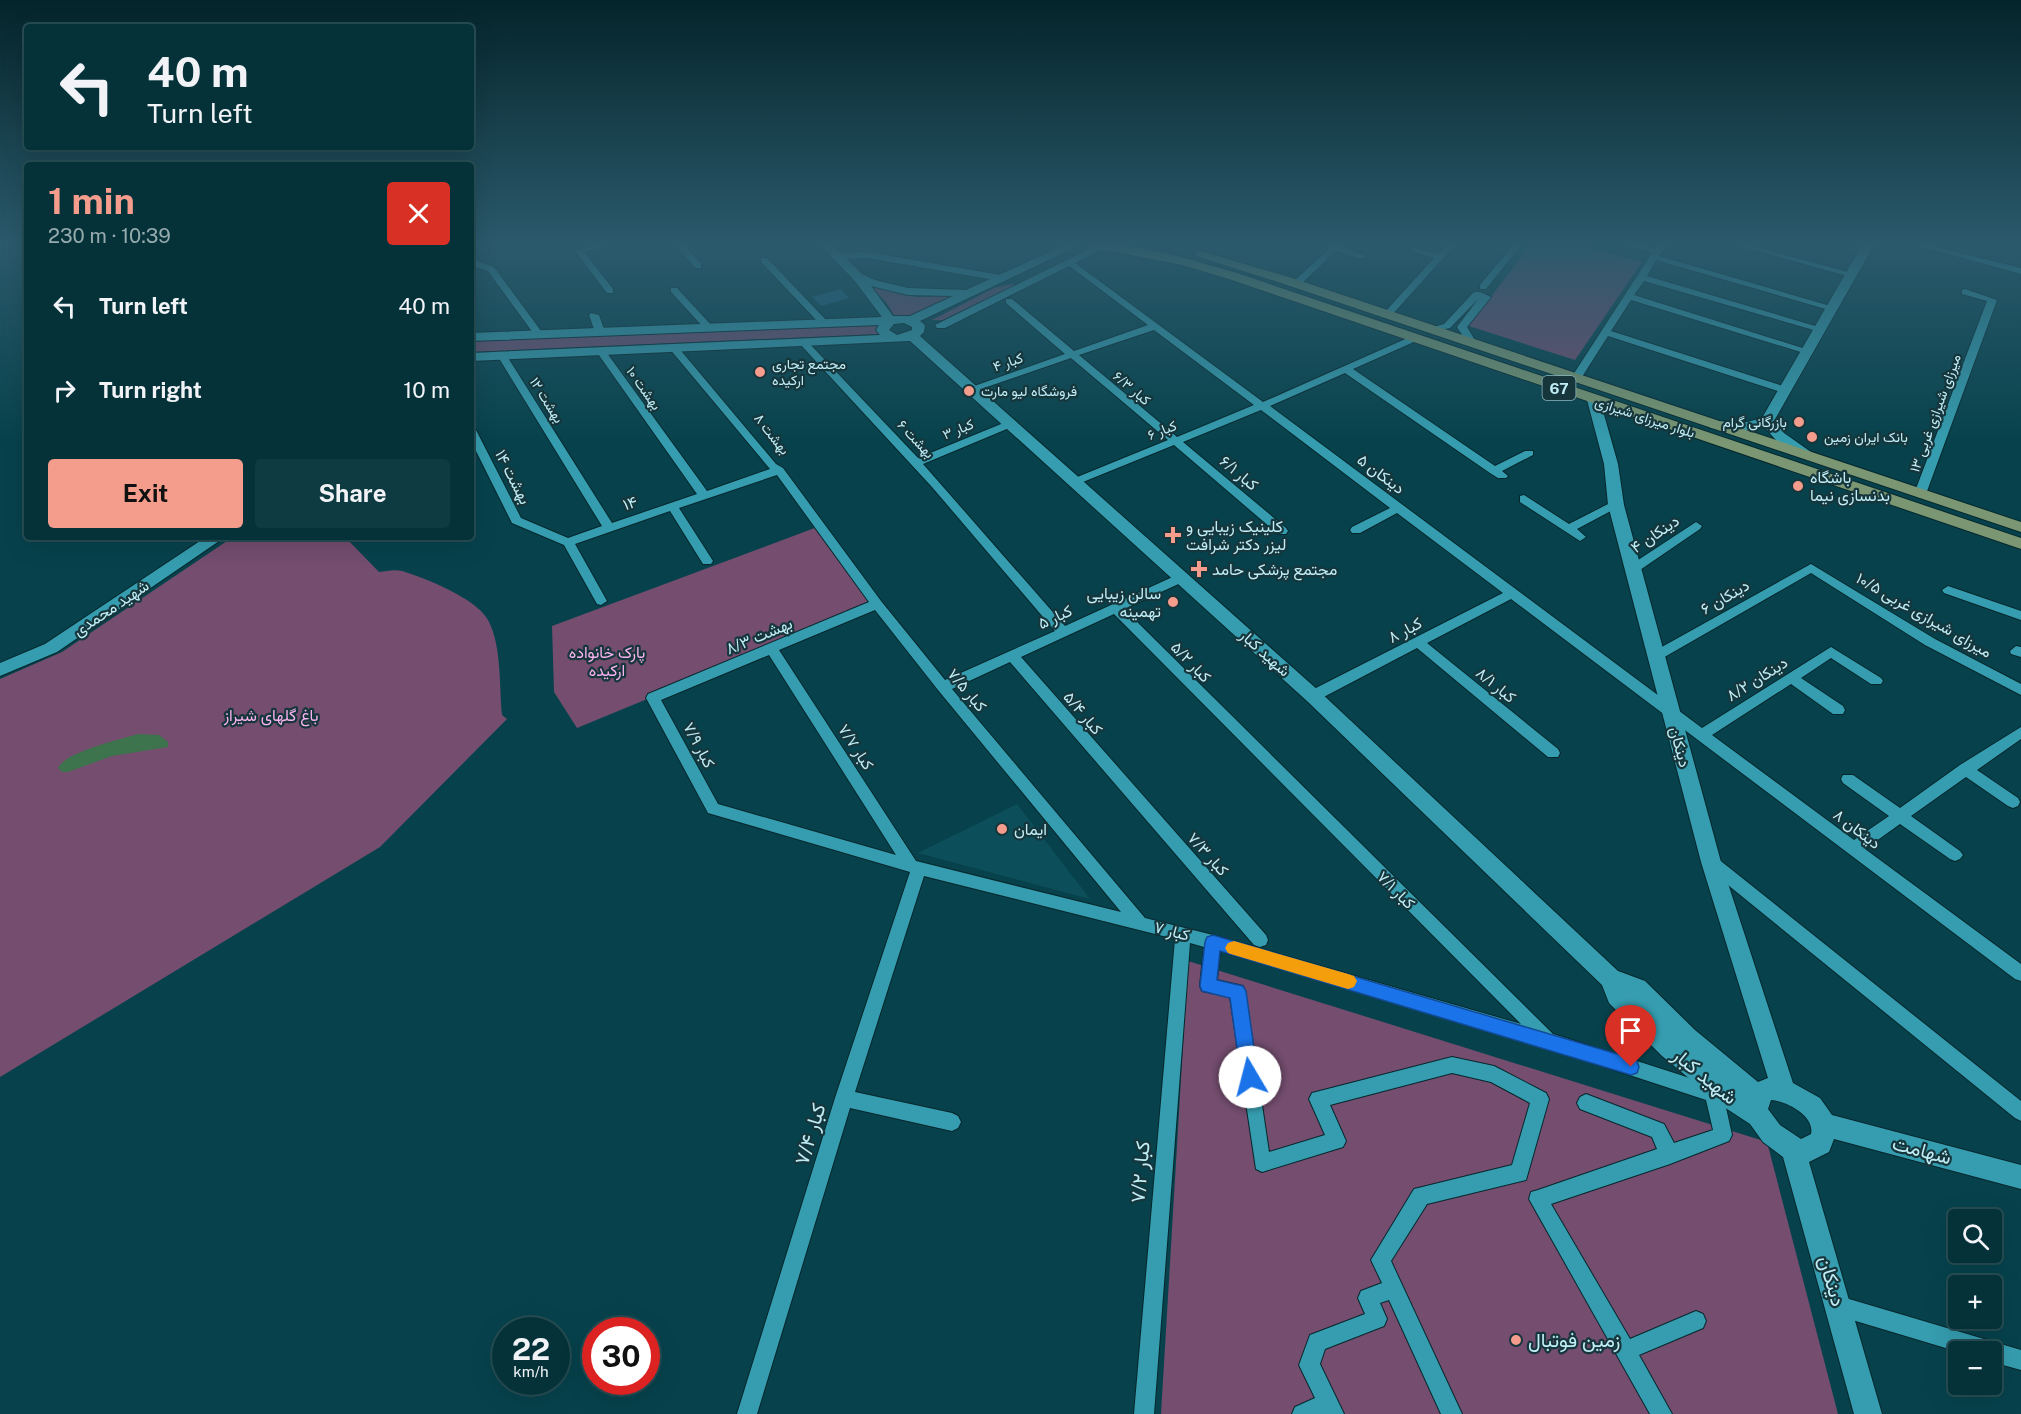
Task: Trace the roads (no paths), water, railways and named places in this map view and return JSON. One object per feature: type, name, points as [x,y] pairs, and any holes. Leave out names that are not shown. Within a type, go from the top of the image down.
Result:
[{"type":"main road","name":"بلوار میرزای شیرازی","points":[[1331,311],[2021,544]]},
{"type":"main road","name":"بلوار میرزای شیرازی","points":[[1375,311],[1440,328],[1471,342],[1576,378],[2021,527]]},
{"type":"street","points":[[521,311],[539,335]]},
{"type":"street","points":[[693,311],[709,328]]},
{"type":"street","points":[[813,311],[824,323]]},
{"type":"street","points":[[856,322],[876,311]]},
{"type":"street","points":[[883,311],[890,321],[907,331]]},
{"type":"street","points":[[890,321],[882,330],[888,336],[907,331],[941,311]]},
{"type":"street","points":[[941,326],[972,311]]},
{"type":"street","name":"۶/۳ کبار","points":[[1021,311],[1174,441]]},
{"type":"street","name":"۵ دینکان","points":[[1136,311],[1671,712]]},
{"type":"street","points":[[1387,315],[1391,311]]},
{"type":"street","points":[[1440,328],[1458,311]]},
{"type":"street","points":[[1471,342],[1462,327],[1475,311]]},
{"type":"street","points":[[1576,378],[1619,311]]},
{"type":"street","points":[[1676,311],[1807,351]]},
{"type":"street","points":[[1758,311],[1820,329]]},
{"type":"street","points":[[1715,425],[1747,426],[1767,421],[1830,311]]},
{"type":"street","name":"۱۳ میرزای شیرازی غربی","points":[[1920,494],[1988,311]]},
{"type":"street","points":[[594,315],[600,332]]},
{"type":"street","points":[[474,337],[890,321]]},
{"type":"street","name":"۴ کبار","points":[[971,389],[1156,326]]},
{"type":"street","points":[[474,357],[803,342],[907,331]]},
{"type":"street","name":"شهید کبار","points":[[907,331],[1313,696],[1611,979],[1637,988],[1757,1106]]},
{"type":"street","points":[[1605,332],[1785,390]]},
{"type":"street","name":"۶ کبار","points":[[1074,482],[1262,406],[1413,339]]},
{"type":"street","name":"۶ بهشت","points":[[803,342],[918,462],[1004,559],[1063,632]]},
{"type":"street","name":"۸ بهشت","points":[[679,348],[772,466],[779,470]]},
{"type":"street","name":"۱۰ بهشت","points":[[601,351],[704,495]]},
{"type":"street","name":"۱۲ بهشت","points":[[502,355],[609,528]]},
{"type":"street","points":[[1346,369],[1498,473],[1529,453]]},
{"type":"street","name":"دینکان","points":[[1594,400],[1611,464],[1616,505],[1711,862],[1783,1089]]},
{"type":"street","points":[[1767,421],[1779,436],[1806,455]]},
{"type":"street","name":"۳ کبار","points":[[918,462],[1010,424]]},
{"type":"street","name":"۱۴ بهشت","points":[[474,436],[516,520],[568,542]]},
{"type":"street","name":"۶/۱ کبار","points":[[1174,441],[1282,531]]},
{"type":"street","name":"۱۴","points":[[568,542],[779,470]]},
{"type":"street","name":"۷/۵ کبار","points":[[779,470],[877,604],[943,687],[1139,922]]},
{"type":"street","points":[[1524,499],[1580,537]]},
{"type":"street","points":[[1568,529],[1616,505]]},
{"type":"street","points":[[672,506],[707,561]]},
{"type":"street","points":[[1356,530],[1398,508]]},
{"type":"street","name":"دینکان ۴","points":[[1633,569],[1696,526]]},
{"type":"street","name":"شهید محمدی","points":[[0,669],[51,648],[213,540]]},
{"type":"street","points":[[568,542],[601,601]]},
{"type":"street","name":"دینکان ۶","points":[[1656,656],[1811,568]]},
{"type":"street","name":"۱۰/۵ میرزای شیرازی غربی","points":[[1811,568],[1930,642],[2021,690]]},
{"type":"street","name":"۵ کبار","points":[[943,687],[1181,578]]},
{"type":"street","points":[[1948,590],[2021,616]]},
{"type":"street","name":"۸ کبار","points":[[1313,696],[1512,593]]},
{"type":"street","name":"بهشت ۸/۳","points":[[653,698],[877,604]]},
{"type":"street","name":"۵/۲ کبار","points":[[1115,608],[1244,740]]},
{"type":"street","name":"۸/۱ کبار","points":[[1418,642],[1553,753]]},
{"type":"street","name":"۷/۷ کبار","points":[[771,648],[915,867]]},
{"type":"street","name":"دینکان ۸/۲","points":[[1701,735],[1831,652],[1876,681]]},
{"type":"street","name":"۵/۴ کبار","points":[[1012,655],[1129,792]]},
{"type":"street","points":[[1791,678],[1838,710]]},
{"type":"street","name":"۷/۹ کبار","points":[[653,698],[712,808]]},
{"type":"street","name":"۸ دینکان","points":[[1671,712],[2021,974]]},
{"type":"street","points":[[1853,849],[2021,732]]},
{"type":"street","name":"۷/۱ کبار","points":[[1244,740],[1547,1040]]},
{"type":"street","points":[[1965,769],[2013,802]]},
{"type":"street","points":[[1848,779],[1955,855]]},
{"type":"street","name":"۷/۳ کبار","points":[[1129,792],[1260,940]]},
{"type":"street","name":"۷ کبار","points":[[712,808],[915,867],[1213,942],[1547,1040],[1723,1096]]},
{"type":"street","points":[[1711,862],[2021,1112]]},
{"type":"street","name":"۷/۴ کبار","points":[[747,1414],[915,867]]},
{"type":"street","name":"۷/۲ کبار","points":[[1144,1414],[1183,934]]},
{"type":"street","points":[[1213,942],[1208,986],[1238,991],[1262,1163],[1337,1141],[1318,1099],[1452,1065],[1494,1074],[1540,1099],[1519,1173],[1421,1196],[1381,1260],[1452,1414]]},
{"type":"street","name":"شهید کبار","points":[[1611,979],[1617,996],[1723,1096],[1757,1106]]},
{"type":"street","points":[[1783,1089],[1803,1098],[1818,1114],[1822,1124],[1821,1142],[1814,1148],[1793,1148],[1770,1135],[1757,1106],[1763,1091],[1783,1089]]},
{"type":"street","points":[[1662,1414],[1538,1199],[1723,1135],[1723,1096]]},
{"type":"street","points":[[844,1098],[952,1122]]},
{"type":"street","points":[[1586,1103],[1658,1130],[1670,1155]]},
{"type":"street","name":"شهامت","points":[[1822,1124],[2021,1177]]},
{"type":"street","name":"دینکان","points":[[1793,1148],[1868,1414]]},
{"type":"street","points":[[1302,1414],[1331,1408],[1309,1365],[1317,1342],[1377,1319],[1368,1298],[1394,1288]]},
{"type":"street","points":[[1839,1306],[2021,1360]]},
{"type":"street","points":[[1625,1350],[1696,1321]]},
{"type":"place","name":"مجتمع تجاری ارکیده","points":[[760,372]]},
{"type":"place","name":"فروشگاه لیو مارت","points":[[969,391]]},
{"type":"place","name":"بازرگانی گرام","points":[[1799,422]]},
{"type":"place","name":"بانک ایران زمین","points":[[1812,437]]},
{"type":"place","name":"باشگاه بدنسازی نیما","points":[[1798,486]]},
{"type":"place","name":"کلینیک زیبایی و لیزر دکتر شرافت","points":[[1173,535]]},
{"type":"place","name":"مجتمع پزشکی حامد","points":[[1199,569]]},
{"type":"place","name":"سالن زیبایی تهمینه","points":[[1173,602]]},
{"type":"place","name":"ایمان","points":[[1002,829]]},
{"type":"place","name":"زمین فوتبال","points":[[1516,1340]]},
{"type":"park label","name":"پارک خانواده ارکیده","points":[[607,661]]},
{"type":"park label","name":"باغ گلهای شیراز","points":[[271,715]]}]
